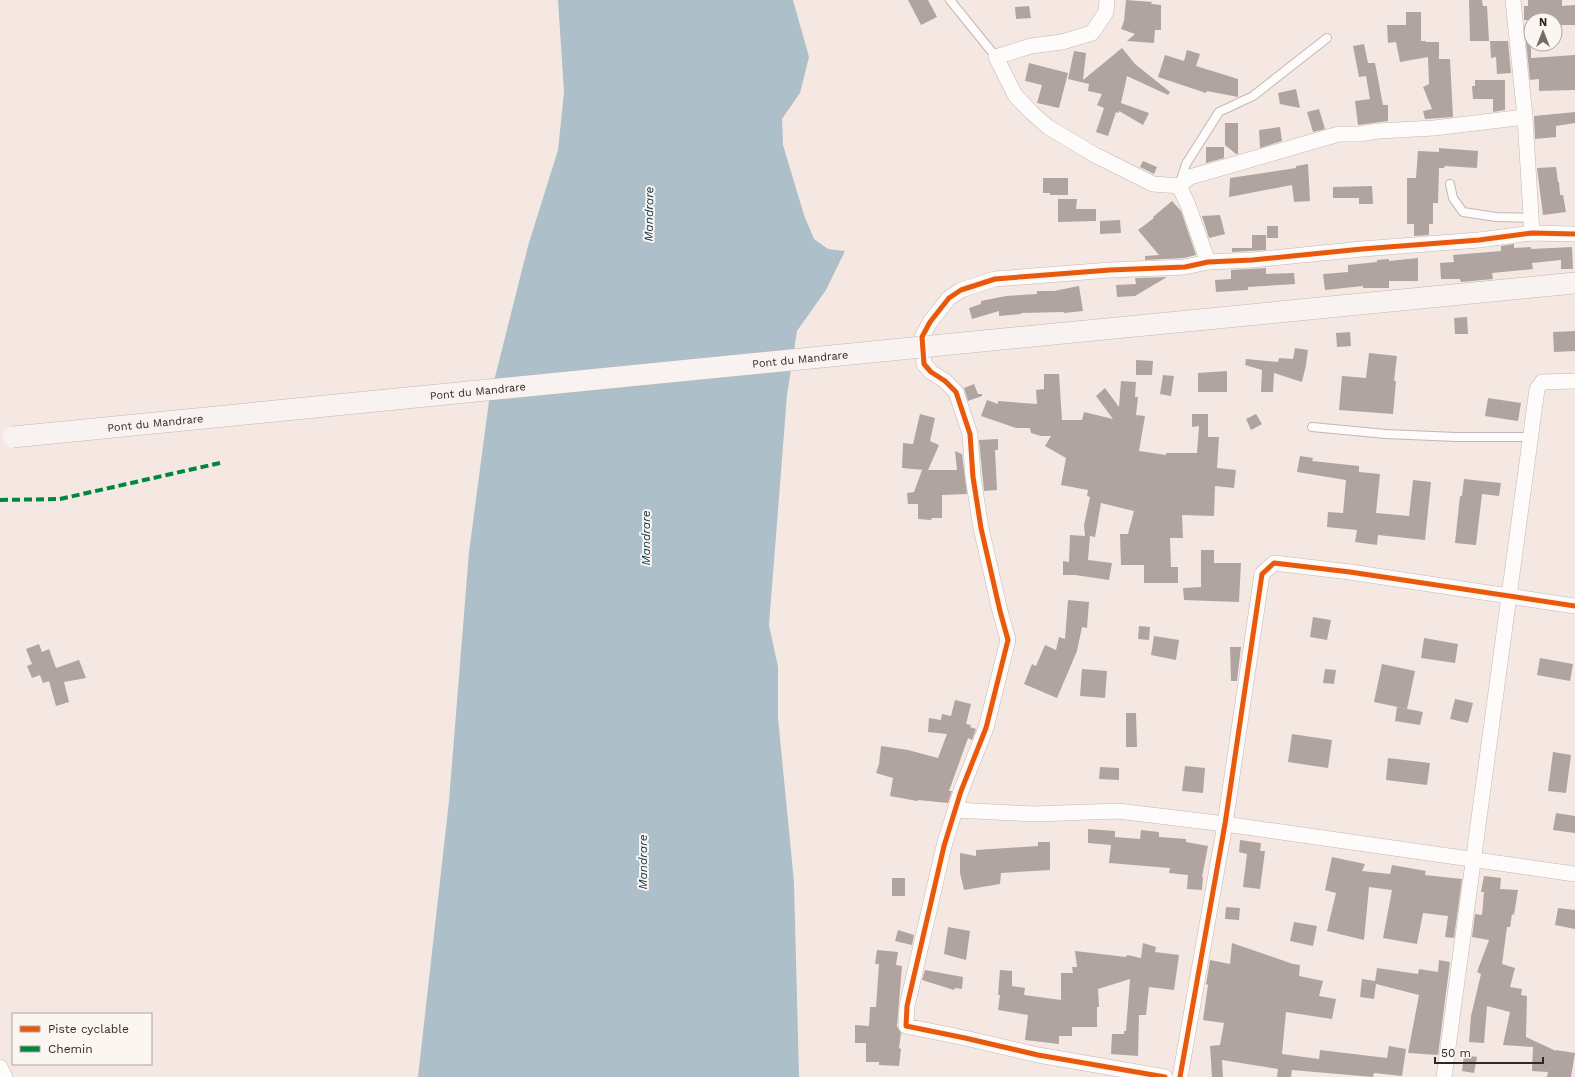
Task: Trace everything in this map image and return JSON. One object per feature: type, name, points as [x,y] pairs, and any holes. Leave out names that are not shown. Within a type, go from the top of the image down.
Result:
[{"type":"main road","name":"Pont du Mandrare","points":[[6,438],[1575,283]]},
{"type":"street","points":[[1107,0],[1106,12],[1092,33],[1062,42],[1031,46],[996,57],[1015,95],[1048,127],[1095,155],[1154,184],[1179,186],[1190,177],[1339,134],[1359,134],[1378,131],[1434,128],[1525,117]]},
{"type":"street","points":[[1513,0],[1525,117],[1532,233]]},
{"type":"street","points":[[1179,186],[1188,205],[1208,262]]},
{"type":"street","points":[[1165,1077],[1038,1055],[906,1026],[907,1006],[944,846],[961,791],[986,728],[1008,640],[981,528],[973,477],[970,434],[956,392],[945,381],[931,372],[924,364],[922,337],[930,322],[949,298],[961,290],[995,279],[1110,270],[1185,267],[1208,262],[1252,260],[1362,248],[1478,240],[1532,233],[1575,234]]},
{"type":"street","points":[[1444,1077],[1472,859],[1537,389],[1542,382],[1575,381]]},
{"type":"street","points":[[1180,1077],[1225,824],[1262,574],[1274,563],[1350,572],[1575,606]]},
{"type":"street","points":[[956,810],[1034,814],[1118,811],[1225,824],[1575,874]]},
{"type":"street","points":[[0,1067],[5,1077]]},
{"type":"lane","points":[[950,0],[996,57]]},
{"type":"lane","points":[[1179,186],[1186,164],[1219,112],[1253,96],[1327,38]]},
{"type":"lane","points":[[1450,184],[1453,198],[1463,212],[1496,217],[1531,218]]},
{"type":"lane","points":[[1312,427],[1386,434],[1456,437],[1530,437]]},
{"type":"water","name":"Mandrare","points":[[558,0],[793,0],[809,57],[800,93],[782,119],[783,145],[804,215],[814,239],[828,249],[845,251],[826,290],[797,331],[787,395],[769,625],[778,667],[778,718],[794,882],[799,1077],[418,1077],[449,801],[469,552],[489,401],[528,246],[558,150],[564,92]]},
{"type":"building","points":[[908,0],[928,0],[937,17],[921,25]]},
{"type":"building","points":[[1126,0],[1152,2],[1151,4],[1161,5],[1161,30],[1155,30],[1154,43],[1127,41],[1135,34],[1121,29],[1124,21]]},
{"type":"building","points":[[1469,0],[1482,0],[1483,6],[1487,6],[1489,41],[1470,41]]},
{"type":"building","points":[[1528,0],[1562,0],[1562,6],[1575,5],[1575,25],[1563,25],[1563,12],[1524,12],[1524,6],[1528,6]]},
{"type":"building","points":[[1029,6],[1031,18],[1016,19],[1015,7]]},
{"type":"building","points":[[1406,12],[1421,12],[1421,41],[1439,42],[1439,59],[1450,59],[1453,117],[1425,119],[1423,111],[1432,109],[1423,87],[1429,84],[1428,57],[1400,62],[1396,42],[1388,43],[1387,25],[1406,25]]},
{"type":"building","points":[[1490,41],[1508,41],[1511,73],[1497,74],[1496,57],[1491,58]]},
{"type":"building","points":[[1364,44],[1368,63],[1375,63],[1383,105],[1388,105],[1388,121],[1358,125],[1355,101],[1370,99],[1366,76],[1359,77],[1353,46]]},
{"type":"building","points":[[1122,48],[1135,64],[1170,92],[1168,95],[1127,76],[1121,103],[1149,113],[1143,125],[1119,111],[1119,113],[1116,112],[1108,136],[1096,132],[1104,108],[1097,105],[1102,94],[1088,91],[1089,84],[1068,79],[1074,51],[1086,53],[1083,80]]},
{"type":"building","points":[[1187,50],[1200,54],[1196,66],[1238,79],[1238,97],[1207,91],[1206,93],[1158,77],[1165,55],[1184,61]]},
{"type":"building","points":[[1527,52],[1531,52],[1531,58],[1575,55],[1575,90],[1539,91],[1539,79],[1530,80]]},
{"type":"building","points":[[1029,63],[1068,73],[1059,108],[1037,103],[1042,85],[1025,81]]},
{"type":"building","points":[[1475,80],[1505,80],[1505,110],[1493,112],[1493,99],[1473,99],[1472,86],[1475,86]]},
{"type":"building","points":[[1296,89],[1300,108],[1280,104],[1278,93]]},
{"type":"building","points":[[1319,109],[1325,129],[1313,132],[1307,112]]},
{"type":"building","points":[[1575,112],[1575,123],[1556,126],[1556,137],[1535,139],[1534,116]]},
{"type":"building","points":[[1225,123],[1238,123],[1238,154],[1225,145]]},
{"type":"building","points":[[1280,127],[1282,141],[1260,148],[1259,130]]},
{"type":"building","points":[[1206,147],[1224,147],[1224,158],[1206,163]]},
{"type":"building","points":[[1439,148],[1478,151],[1477,168],[1445,166],[1444,168],[1439,168],[1438,203],[1433,203],[1433,224],[1429,224],[1429,235],[1414,236],[1414,224],[1407,224],[1407,178],[1416,178],[1418,151],[1439,152]]},
{"type":"building","points":[[1143,161],[1157,167],[1154,174],[1140,167]]},
{"type":"building","points":[[1308,164],[1310,201],[1294,202],[1292,185],[1229,197],[1230,178],[1296,168],[1296,166]]},
{"type":"building","points":[[1556,167],[1560,195],[1563,195],[1566,212],[1543,215],[1537,168]]},
{"type":"building","points":[[1043,178],[1068,178],[1068,195],[1050,195],[1050,193],[1043,193]]},
{"type":"building","points":[[1372,186],[1373,204],[1359,204],[1359,198],[1333,198],[1333,187]]},
{"type":"building","points":[[1058,199],[1077,199],[1076,209],[1096,209],[1096,221],[1058,222]]},
{"type":"building","points":[[1172,201],[1181,211],[1196,255],[1184,258],[1145,260],[1145,256],[1159,255],[1138,230],[1154,218],[1153,217]]},
{"type":"building","points":[[1220,215],[1225,234],[1209,238],[1202,216]]},
{"type":"building","points":[[1120,220],[1121,233],[1100,234],[1100,221]]},
{"type":"building","points":[[1267,226],[1278,226],[1278,238],[1267,238]]},
{"type":"building","points":[[1252,235],[1266,235],[1266,250],[1232,252],[1232,248],[1252,248]]},
{"type":"building","points":[[1514,244],[1514,248],[1531,247],[1531,249],[1572,247],[1573,269],[1561,269],[1561,260],[1532,263],[1533,269],[1492,273],[1493,279],[1461,282],[1460,279],[1441,279],[1440,263],[1454,262],[1453,255],[1501,251],[1501,246]]},
{"type":"building","points":[[1418,258],[1418,281],[1389,281],[1389,288],[1363,288],[1363,286],[1325,290],[1323,274],[1348,272],[1348,265],[1377,262],[1377,260],[1389,259],[1389,261]]},
{"type":"building","points":[[1266,268],[1266,274],[1294,273],[1295,284],[1248,287],[1248,290],[1216,292],[1215,280],[1231,279],[1231,270]]},
{"type":"building","points":[[1167,277],[1135,296],[1117,297],[1116,285],[1136,284],[1135,278]]},
{"type":"building","points":[[1079,286],[1083,311],[1064,313],[1021,313],[999,316],[999,311],[972,319],[969,308],[981,304],[981,301],[1006,296],[1037,294],[1037,291],[1054,291]]},
{"type":"building","points":[[1467,317],[1468,334],[1455,334],[1454,318]]},
{"type":"building","points":[[1575,331],[1575,351],[1554,352],[1553,332]]},
{"type":"building","points":[[1350,332],[1351,346],[1337,347],[1336,333]]},
{"type":"building","points":[[1295,348],[1308,350],[1302,382],[1274,373],[1273,392],[1261,392],[1262,370],[1245,365],[1246,359],[1278,362],[1279,358],[1293,359]]},
{"type":"building","points":[[1369,353],[1397,356],[1394,381],[1396,381],[1393,414],[1339,410],[1342,376],[1366,378]]},
{"type":"building","points":[[1136,360],[1153,361],[1152,375],[1136,375]]},
{"type":"building","points":[[1227,371],[1227,392],[1198,392],[1198,373]]},
{"type":"building","points":[[1044,374],[1059,374],[1062,420],[1082,420],[1084,412],[1113,419],[1096,396],[1105,388],[1119,407],[1121,381],[1136,382],[1135,397],[1138,397],[1136,415],[1145,416],[1139,451],[1166,455],[1166,453],[1197,453],[1199,426],[1192,427],[1192,414],[1208,414],[1208,437],[1219,437],[1217,468],[1236,470],[1234,488],[1215,486],[1214,516],[1182,515],[1183,538],[1170,538],[1171,567],[1178,567],[1178,583],[1144,583],[1144,565],[1121,565],[1120,534],[1128,534],[1134,511],[1101,503],[1095,537],[1090,536],[1088,560],[1112,563],[1109,580],[1075,575],[1063,575],[1063,561],[1069,562],[1070,535],[1085,536],[1084,525],[1090,497],[1087,496],[1088,490],[1061,485],[1066,458],[1045,446],[1051,436],[1041,436],[1031,433],[1030,428],[1016,428],[981,416],[987,400],[998,404],[998,401],[1037,404],[1036,390],[1044,389]]},
{"type":"building","points":[[1163,375],[1174,376],[1171,396],[1160,394]]},
{"type":"building","points":[[974,384],[978,394],[982,394],[982,396],[968,401],[964,388]]},
{"type":"building","points":[[1488,398],[1521,403],[1518,421],[1485,416]]},
{"type":"building","points":[[920,414],[935,418],[930,441],[939,445],[928,470],[957,470],[955,451],[962,454],[967,494],[942,495],[942,518],[932,518],[931,520],[918,519],[918,504],[908,504],[907,493],[914,492],[922,470],[924,470],[902,468],[903,443],[913,444]]},
{"type":"building","points":[[1256,414],[1262,424],[1251,430],[1246,419]]},
{"type":"building","points":[[998,439],[998,450],[995,450],[997,490],[984,491],[979,440]]},
{"type":"building","points":[[1300,456],[1313,458],[1312,461],[1359,466],[1359,472],[1380,474],[1376,513],[1409,516],[1413,480],[1431,482],[1425,540],[1378,535],[1377,545],[1355,542],[1357,530],[1327,527],[1328,512],[1343,513],[1346,480],[1297,472]]},
{"type":"building","points":[[1464,479],[1501,483],[1499,496],[1482,494],[1476,545],[1455,543],[1460,496],[1462,496]]},
{"type":"building","points":[[1201,550],[1214,550],[1214,563],[1241,563],[1239,602],[1184,600],[1183,588],[1201,587]]},
{"type":"building","points":[[1068,600],[1089,602],[1087,628],[1082,627],[1077,651],[1057,698],[1024,684],[1032,664],[1036,666],[1045,645],[1056,650],[1059,637],[1065,639]]},
{"type":"building","points":[[1313,617],[1331,620],[1327,640],[1310,637]]},
{"type":"building","points":[[1139,626],[1150,627],[1149,640],[1138,639]]},
{"type":"building","points":[[1154,636],[1179,640],[1176,660],[1151,655]]},
{"type":"building","points":[[1424,638],[1458,644],[1455,663],[1421,658]]},
{"type":"building","points":[[39,644],[42,652],[49,649],[56,668],[79,660],[86,678],[64,682],[69,702],[56,706],[49,681],[43,683],[40,675],[32,678],[27,666],[32,664],[26,649]]},
{"type":"building","points":[[1230,647],[1241,647],[1237,681],[1231,681]]},
{"type":"building","points":[[1540,658],[1573,664],[1570,681],[1537,675]]},
{"type":"building","points":[[1382,664],[1415,671],[1407,709],[1374,702]]},
{"type":"building","points":[[1082,669],[1107,671],[1105,698],[1080,696]]},
{"type":"building","points":[[1325,669],[1336,670],[1334,684],[1323,683]]},
{"type":"building","points":[[1455,699],[1473,703],[1468,723],[1450,719]]},
{"type":"building","points":[[955,700],[971,704],[966,724],[971,725],[970,727],[976,729],[972,740],[968,738],[949,791],[952,791],[948,803],[917,801],[890,796],[893,778],[876,773],[879,764],[881,746],[908,750],[938,758],[947,734],[928,732],[929,718],[941,720],[942,714],[951,716]]},
{"type":"building","points":[[1397,707],[1423,712],[1420,725],[1395,721]]},
{"type":"building","points":[[1126,713],[1136,713],[1137,747],[1126,747]]},
{"type":"building","points":[[1292,734],[1332,740],[1328,768],[1288,762]]},
{"type":"building","points":[[1553,752],[1571,755],[1566,793],[1548,791]]},
{"type":"building","points":[[1388,758],[1430,763],[1427,785],[1386,780]]},
{"type":"building","points":[[1185,766],[1205,768],[1203,793],[1182,791]]},
{"type":"building","points":[[1100,767],[1119,768],[1119,780],[1099,779]]},
{"type":"building","points":[[1556,813],[1575,816],[1575,833],[1553,830]]},
{"type":"building","points":[[1088,829],[1115,831],[1115,837],[1140,839],[1141,830],[1159,832],[1159,837],[1186,839],[1186,842],[1208,846],[1202,877],[1202,890],[1187,889],[1188,875],[1169,873],[1170,868],[1109,863],[1111,845],[1088,843]]},
{"type":"building","points":[[1240,840],[1261,843],[1260,851],[1265,851],[1260,889],[1243,887],[1247,854],[1239,852]]},
{"type":"building","points":[[1038,842],[1050,842],[1050,870],[1001,873],[1000,884],[964,890],[960,873],[960,853],[976,856],[976,850],[1038,846]]},
{"type":"building","points":[[1332,857],[1365,864],[1362,871],[1390,874],[1392,865],[1426,871],[1425,875],[1462,879],[1454,938],[1445,937],[1448,916],[1423,913],[1417,944],[1383,938],[1392,890],[1369,887],[1364,940],[1327,931],[1336,893],[1325,890]]},
{"type":"building","points":[[1484,876],[1501,878],[1500,889],[1518,890],[1514,915],[1512,914],[1510,927],[1507,927],[1502,964],[1515,968],[1510,987],[1522,989],[1521,995],[1527,996],[1526,1037],[1556,1051],[1575,1053],[1571,1077],[1547,1077],[1548,1072],[1532,1071],[1533,1047],[1503,1045],[1510,1012],[1487,1006],[1484,1043],[1469,1042],[1471,1016],[1481,974],[1477,972],[1489,940],[1472,937],[1475,914],[1482,915],[1484,892],[1481,892]]},
{"type":"building","points":[[892,878],[905,878],[905,896],[892,896]]},
{"type":"building","points":[[1226,907],[1240,908],[1239,920],[1225,919]]},
{"type":"building","points":[[1558,908],[1575,910],[1575,929],[1555,925]]},
{"type":"building","points":[[1294,922],[1317,926],[1313,946],[1290,941]]},
{"type":"building","points":[[948,927],[970,931],[966,960],[944,954]]},
{"type":"building","points":[[898,930],[914,935],[912,945],[895,941]]},
{"type":"building","points":[[1143,943],[1156,947],[1155,952],[1179,955],[1174,990],[1149,987],[1146,1015],[1139,1015],[1138,1056],[1111,1054],[1112,1034],[1124,1034],[1124,1031],[1126,1031],[1130,979],[1098,989],[1099,1007],[1097,1007],[1097,1027],[1072,1027],[1072,1036],[1059,1036],[1059,1044],[1025,1040],[1028,1015],[998,1010],[1000,995],[998,995],[1000,970],[1012,971],[1012,986],[1025,988],[1024,995],[1061,1000],[1061,973],[1073,973],[1072,967],[1077,967],[1075,951],[1126,957],[1127,955],[1141,958]]},
{"type":"building","points":[[1232,943],[1293,964],[1300,965],[1299,976],[1323,981],[1319,996],[1336,999],[1332,1019],[1286,1012],[1282,1054],[1319,1059],[1320,1050],[1387,1058],[1389,1046],[1406,1049],[1402,1076],[1374,1073],[1373,1077],[1292,1070],[1291,1077],[1277,1077],[1278,1069],[1222,1060],[1223,1077],[1212,1077],[1210,1046],[1220,1045],[1224,1023],[1203,1020],[1208,985],[1206,984],[1210,960],[1230,964]]},
{"type":"building","points":[[877,950],[898,952],[896,965],[902,966],[897,1026],[901,1033],[899,1066],[879,1065],[879,1062],[866,1062],[866,1043],[855,1043],[855,1025],[869,1026],[870,1007],[876,1007],[879,964],[875,964]]},
{"type":"building","points":[[1439,960],[1450,962],[1438,1055],[1408,1053],[1419,995],[1376,984],[1374,999],[1360,997],[1362,979],[1375,981],[1377,968],[1418,974],[1419,969],[1438,972]]},
{"type":"building","points":[[925,970],[963,977],[962,989],[955,988],[954,990],[922,980]]},
{"type":"building","points":[[1464,1055],[1477,1057],[1474,1073],[1462,1071]]},
{"type":"marked path","points":[[0,500],[60,499],[220,463]]},
{"type":"cycle path","points":[[1165,1077],[1038,1055],[906,1026],[907,1006],[944,846],[961,791],[986,728],[1008,640],[981,528],[973,477],[970,434],[956,392],[945,381],[931,372],[924,364],[922,337],[930,322],[949,298],[961,290],[995,279],[1110,270],[1185,267],[1208,262],[1252,260],[1362,249],[1479,240],[1532,233],[1575,234]]},
{"type":"cycle path","points":[[1180,1077],[1225,824],[1262,574],[1274,563],[1350,572],[1575,606]]}]
